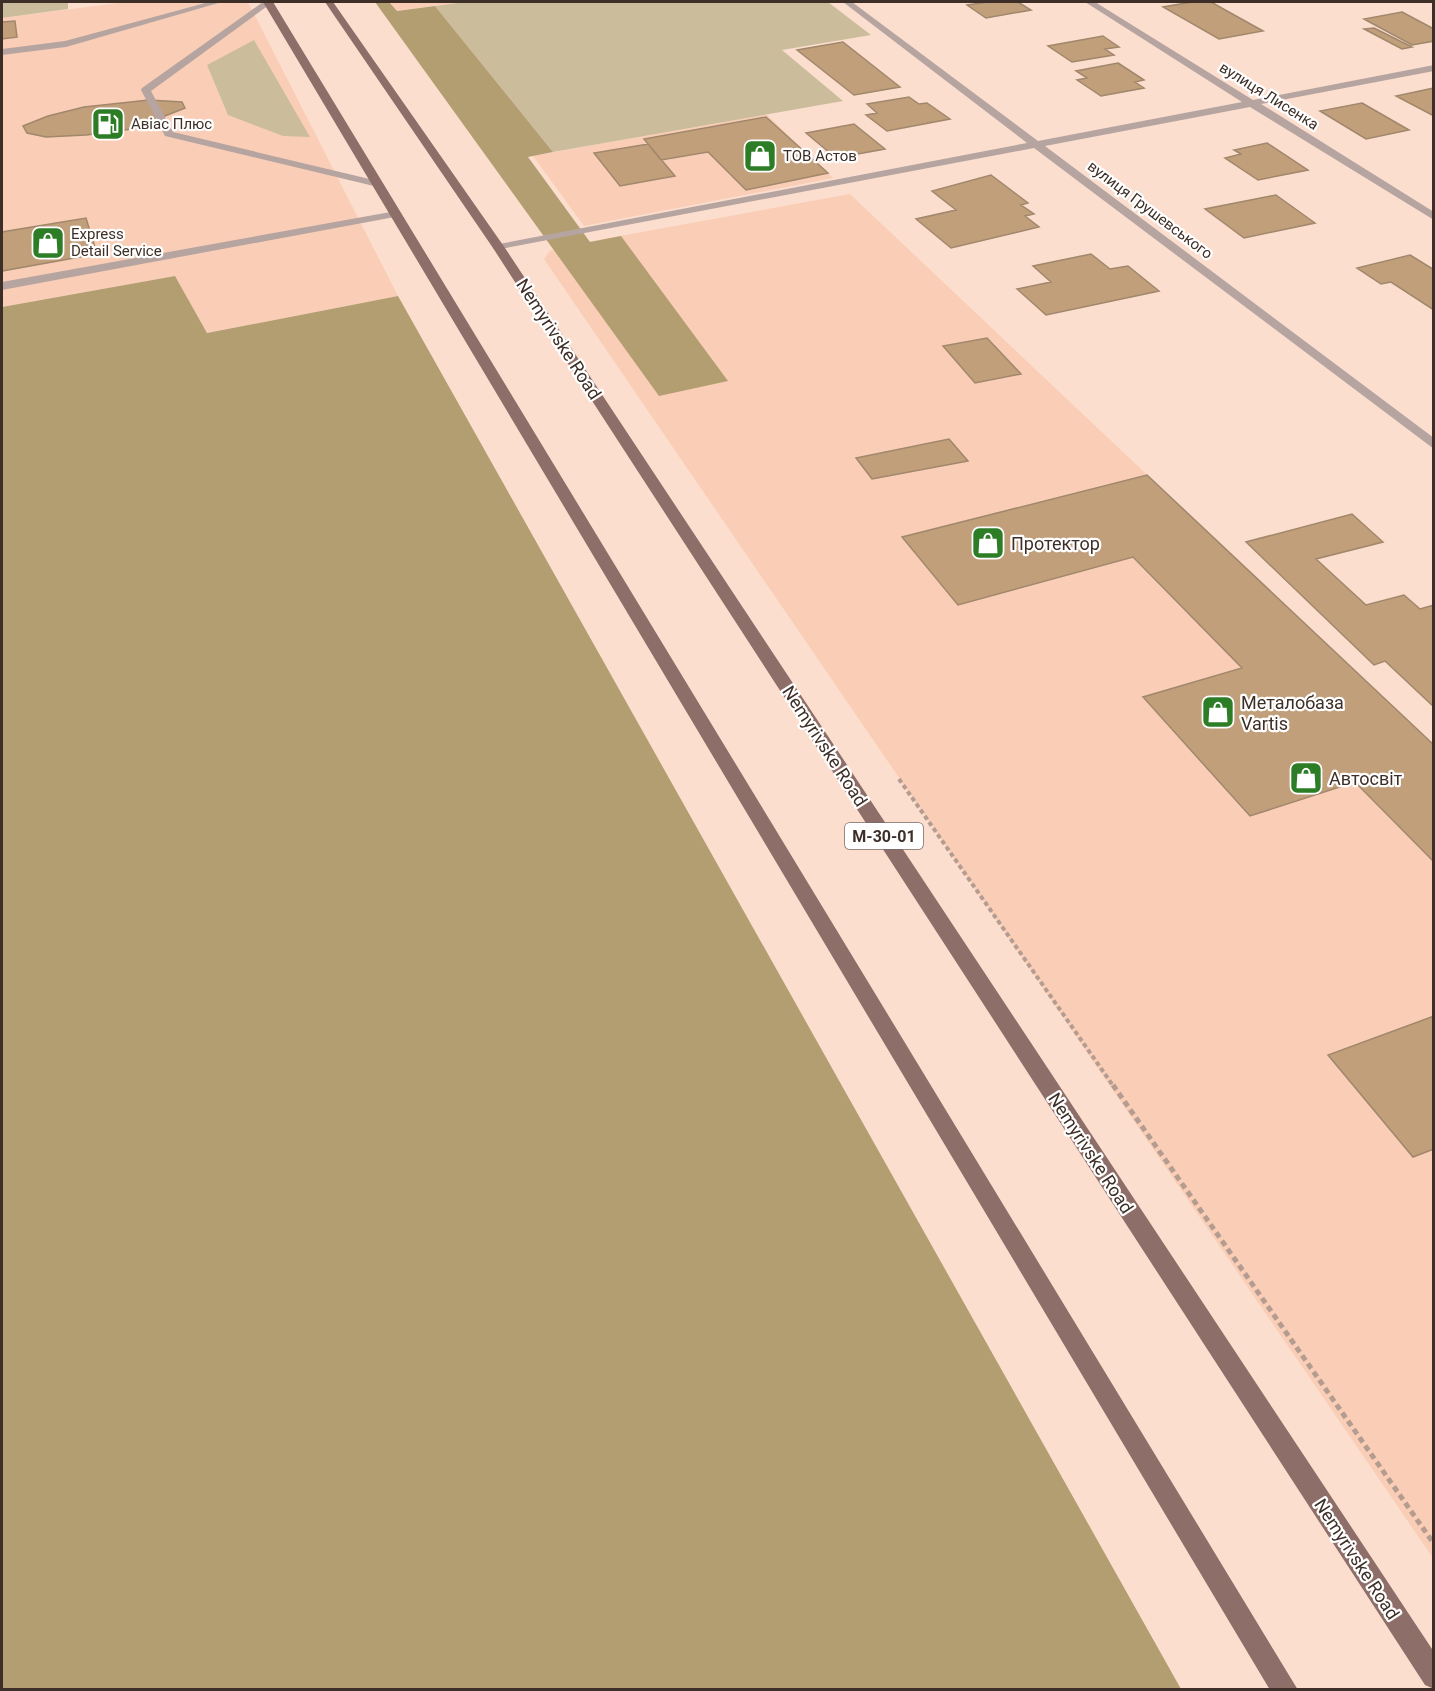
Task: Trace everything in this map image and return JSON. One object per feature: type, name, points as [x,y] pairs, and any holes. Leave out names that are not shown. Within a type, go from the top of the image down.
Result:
[{"type":"main road","points":[[268,2],[1285,1689]]},
{"type":"main road","name":"Nemyrivske Road","points":[[329,2],[499,248],[1434,1676]]},
{"type":"street","points":[[2,52],[66,44],[217,2]]},
{"type":"street","points":[[268,2],[146,90],[169,134],[378,184]]},
{"type":"street","name":"вулиця Грушевського","points":[[847,2],[1434,445]]},
{"type":"street","name":"вулиця Лисенка","points":[[1089,2],[1434,217]]},
{"type":"street","points":[[499,248],[1434,69]]},
{"type":"street","points":[[2,286],[396,214]]},
{"type":"shaded area","points":[[2,2],[68,2],[68,9],[2,18]]},
{"type":"shaded area","points":[[126,2],[248,2],[398,296],[207,333],[175,276],[2,307],[2,18]]},
{"type":"shaded area","points":[[375,2],[389,2],[397,11],[435,6],[553,152],[528,157],[590,242],[621,236],[728,381],[659,396]]},
{"type":"shaded area","points":[[389,2],[464,2],[396,11]]},
{"type":"shaded area","points":[[464,2],[828,2],[871,35],[782,50],[843,101],[553,152],[435,6]]},
{"type":"shaded area","points":[[254,40],[310,137],[283,136],[228,115],[207,65]]},
{"type":"shaded area","points":[[766,114],[833,178],[584,226],[533,156]]},
{"type":"shaded area","points":[[850,194],[1433,745],[1433,1558],[544,259],[550,251],[581,243]]},
{"type":"shaded area","points":[[175,276],[207,333],[398,296],[1181,1689],[2,1689],[2,307]]},
{"type":"building","points":[[1018,2],[1031,10],[986,18],[967,5]]},
{"type":"building","points":[[1192,2],[1211,2],[1263,31],[1219,39],[1163,7]]},
{"type":"building","points":[[1402,12],[1434,29],[1434,41],[1412,45],[1364,19]]},
{"type":"building","points":[[15,21],[17,37],[2,39],[2,22]]},
{"type":"building","points":[[1374,28],[1412,47],[1402,49],[1364,29]]},
{"type":"building","points":[[1103,36],[1119,47],[1105,49],[1114,55],[1072,62],[1048,46]]},
{"type":"building","points":[[843,42],[900,87],[854,95],[797,50]]},
{"type":"building","points":[[1118,63],[1144,80],[1135,82],[1144,88],[1101,96],[1077,80],[1087,78],[1076,71]]},
{"type":"building","points":[[1434,88],[1434,116],[1396,96]]},
{"type":"building","points":[[909,97],[919,104],[927,103],[950,119],[887,131],[866,115],[877,113],[867,104]]},
{"type":"building","points":[[149,100],[182,102],[185,108],[132,129],[86,135],[46,137],[27,133],[23,126],[48,116],[84,107]]},
{"type":"building","points":[[1362,103],[1409,130],[1366,139],[1320,111]]},
{"type":"building","name":"ТОВ Астов","points":[[766,117],[828,173],[746,190],[708,152],[661,160],[644,139]]},
{"type":"building","points":[[854,124],[885,149],[836,158],[806,133]]},
{"type":"building","points":[[1267,143],[1308,170],[1258,180],[1225,158],[1241,154],[1234,150]]},
{"type":"building","points":[[648,144],[675,176],[620,186],[594,153]]},
{"type":"building","points":[[991,175],[1028,203],[1021,205],[1034,214],[1025,216],[1039,227],[951,248],[916,219],[956,210],[932,191]]},
{"type":"building","points":[[1276,195],[1315,223],[1244,238],[1205,209]]},
{"type":"building","name":"Express Detail Service","points":[[86,218],[97,254],[2,271],[2,232]]},
{"type":"building","points":[[1091,254],[1110,269],[1128,266],[1159,291],[1046,315],[1017,289],[1051,282],[1033,266]]},
{"type":"building","points":[[1410,255],[1434,268],[1434,310],[1391,282],[1381,284],[1357,268]]},
{"type":"building","points":[[987,338],[1021,374],[975,383],[943,346]]},
{"type":"building","points":[[949,439],[968,461],[872,479],[856,458]]},
{"type":"building","points":[[1147,475],[1434,745],[1434,862],[1355,782],[1250,816],[1143,697],[1242,668],[1133,557],[958,605],[902,537]]},
{"type":"building","points":[[1352,514],[1383,542],[1316,559],[1366,605],[1404,595],[1420,609],[1434,605],[1434,707],[1385,661],[1374,665],[1246,542]]},
{"type":"building","points":[[1434,1016],[1434,1149],[1413,1157],[1328,1055]]},
{"type":"place","name":"Авіас Плюс","points":[[108,124]]},
{"type":"place","name":"ТОВ Астов","points":[[760,156]]},
{"type":"place","name":"Express Detail Service","points":[[48,243]]},
{"type":"place","name":"Протектор","points":[[988,543]]},
{"type":"place","name":"Металобаза Vartis","points":[[1218,712]]},
{"type":"place","name":"Автосвіт","points":[[1306,778]]}]
